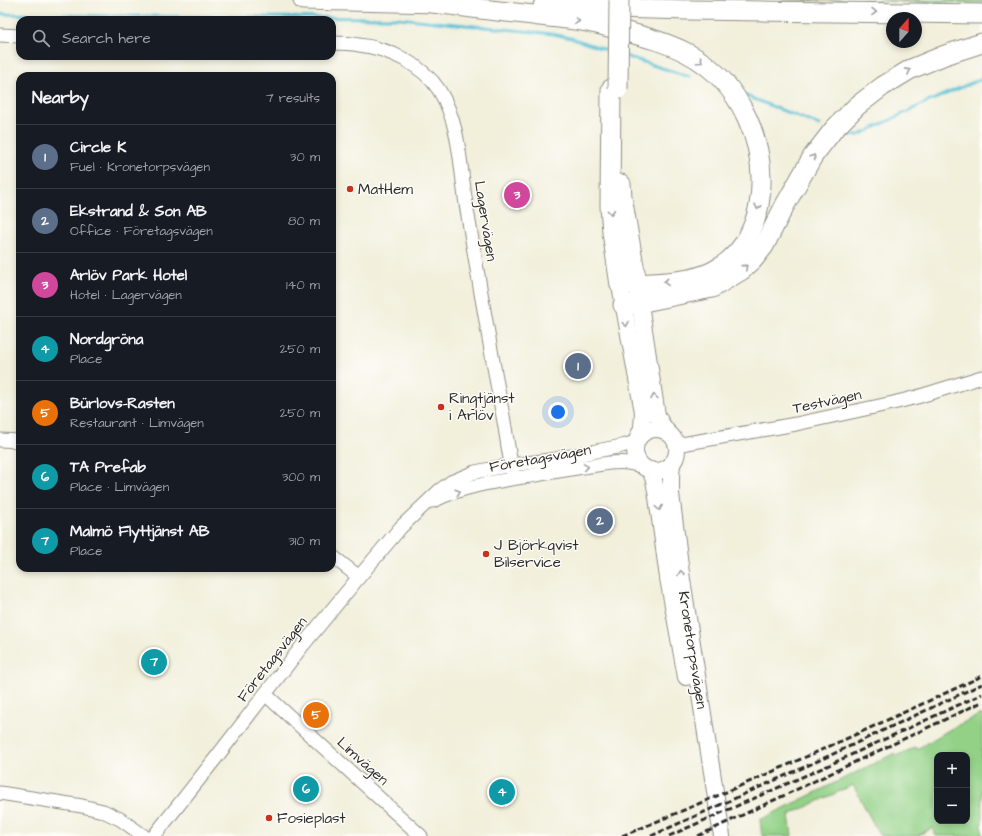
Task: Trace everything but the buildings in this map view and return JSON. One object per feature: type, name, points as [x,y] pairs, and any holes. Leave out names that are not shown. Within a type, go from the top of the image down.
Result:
[{"type":"highway","points":[[303,0],[427,2],[689,10],[982,14]]},
{"type":"highway","points":[[427,2],[593,23],[644,37],[674,47],[707,66],[723,81],[746,116],[757,144],[761,183],[760,198],[751,232],[745,241],[733,257],[720,268],[703,276],[680,281],[628,284],[614,89],[612,0]]},
{"type":"highway","points":[[614,89],[619,0]]},
{"type":"highway","points":[[631,304],[712,288],[742,270],[753,260],[764,246],[813,156],[834,129],[857,106],[883,86],[911,69],[945,55],[982,43]]},
{"type":"main road","points":[[628,284],[643,412],[642,428],[634,451],[637,460],[646,468],[656,471],[662,470],[672,463],[677,451],[672,439],[661,424],[657,415],[631,304]]},
{"type":"main road","points":[[637,440],[645,432],[652,429],[661,429],[672,439]]},
{"type":"main road","name":"Kronetorpsvägen","points":[[672,463],[670,476],[671,494],[681,573],[722,836]]},
{"type":"main road","name":"Kronetorpsvägen","points":[[646,468],[654,480],[668,578],[713,836]]},
{"type":"street","points":[[0,35],[16,36]]},
{"type":"street","name":"Lagervägen","points":[[336,43],[360,45],[374,48],[409,62],[433,82],[449,109],[454,123],[457,140],[490,348],[514,478]]},
{"type":"street","name":"Testvägen","points":[[672,439],[796,424],[917,397],[982,377]]},
{"type":"street","points":[[0,440],[16,441]]},
{"type":"street","name":"Företagsvägen","points":[[154,836],[303,645],[400,527],[440,490],[451,482],[475,472],[511,465],[550,460],[622,446],[637,440]]},
{"type":"street","name":"Företagsvägen","points":[[422,506],[443,496],[480,485],[514,478],[609,463],[633,463],[646,468]]},
{"type":"street","points":[[336,559],[359,577]]},
{"type":"street","name":"Limvägen","points":[[265,694],[421,836]]},
{"type":"street","points":[[0,793],[82,806],[103,811],[120,819],[144,836]]},
{"type":"green space","points":[[782,0],[982,0],[982,3]]},
{"type":"green space","points":[[982,714],[982,836],[936,836],[932,828],[917,836],[880,836],[853,785],[789,815],[792,836],[762,836],[760,820],[895,753],[896,756],[916,747],[917,749],[954,727]]},
{"type":"waterway","points":[[0,14],[101,16]]},
{"type":"waterway","points":[[336,18],[398,18],[553,34],[571,38],[612,52]]},
{"type":"waterway","points":[[625,56],[690,77]]},
{"type":"waterway","points":[[845,135],[857,136],[925,103],[982,79]]},
{"type":"waterway","points":[[744,95],[819,125]]},
{"type":"railway","points":[[622,836],[713,798],[893,718],[982,676]]},
{"type":"railway","points":[[651,836],[831,755],[982,684]]},
{"type":"railway","points":[[669,836],[827,766],[982,694]]},
{"type":"railway","points":[[698,836],[982,702]]},
{"type":"place","name":"MatHem","points":[[350,189]]},
{"type":"place","name":"Arlöv Park Hotel","points":[[517,195]]},
{"type":"place","name":"Circle K","points":[[578,366]]},
{"type":"place","name":"Ringtjänst i Arlöv","points":[[441,407]]},
{"type":"place","name":"Ekstrand & Son AB","points":[[600,521]]},
{"type":"place","name":"J Björkqvist Bilservice","points":[[486,554]]},
{"type":"place","name":"Malmö Flyttjänst AB","points":[[154,662]]},
{"type":"place","name":"Bürlovs-Rasten","points":[[316,715]]},
{"type":"place","name":"TA Prefab","points":[[306,789]]},
{"type":"place","name":"Nordgröna","points":[[502,792]]},
{"type":"place","name":"Fosieplast","points":[[269,818]]}]
